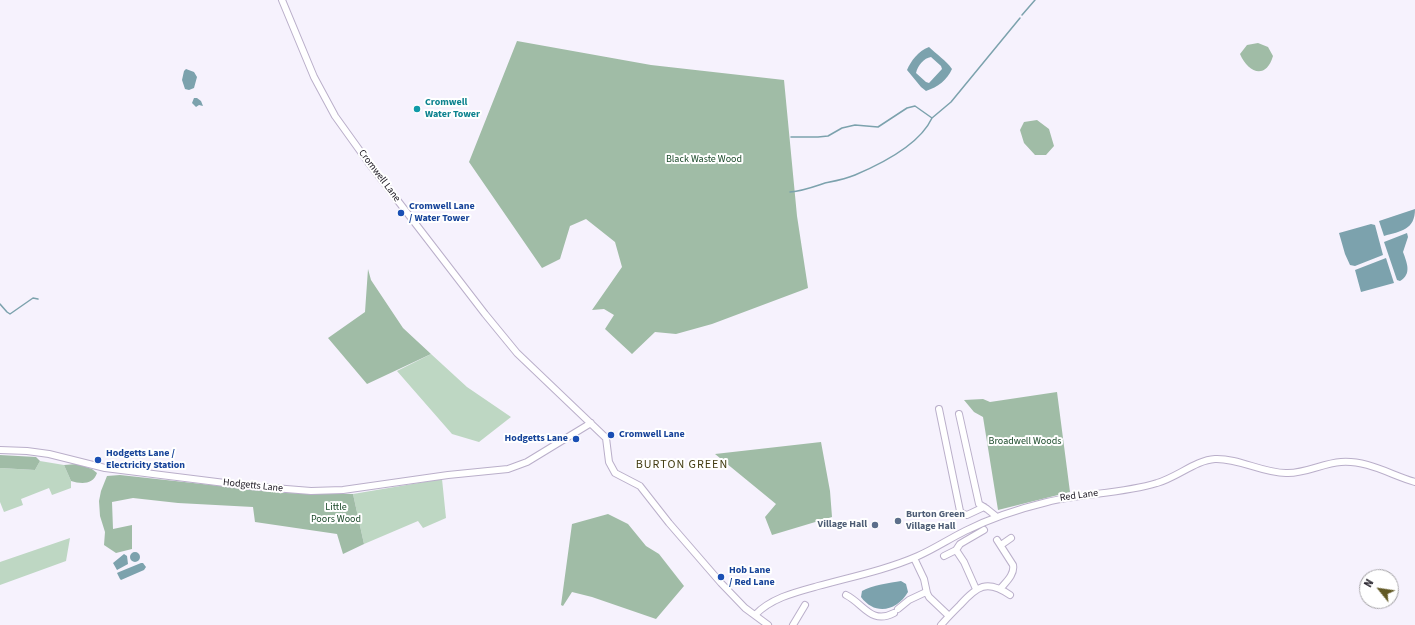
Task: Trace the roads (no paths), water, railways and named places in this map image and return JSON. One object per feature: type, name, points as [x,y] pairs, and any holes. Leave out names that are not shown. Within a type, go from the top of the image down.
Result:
[{"type":"street","name":"Cromwell Lane","points":[[282,0],[308,64],[335,116],[503,337],[606,438],[609,462],[615,473],[637,484],[721,583],[745,608],[768,625]]},
{"type":"street","points":[[939,409],[960,511],[967,515],[984,507]]},
{"type":"street","points":[[959,414],[979,504],[996,517]]},
{"type":"street","name":"Hodgetts Lane","points":[[0,450],[27,451],[49,454],[105,468],[152,475],[249,486],[311,491],[352,489],[448,475],[508,469],[527,462],[591,424]]},
{"type":"street","name":"Red Lane","points":[[755,615],[763,606],[790,595],[914,558],[963,532],[996,517],[1046,502],[1070,497],[1144,487],[1169,479],[1200,463],[1214,459],[1234,461],[1286,473],[1299,472],[1336,463],[1351,462],[1370,466],[1415,482]]},
{"type":"street","points":[[944,556],[956,550],[964,541],[984,530]]},
{"type":"street","points":[[1001,588],[1014,569],[999,542],[1011,538]]},
{"type":"street","points":[[956,550],[964,562],[976,589]]},
{"type":"street","points":[[914,558],[924,579],[926,592],[929,597],[949,616]]},
{"type":"street","points":[[941,625],[976,589],[991,586],[1001,588],[1010,595]]},
{"type":"street","points":[[846,595],[873,615],[882,617],[896,611],[909,600],[926,592]]},
{"type":"street","points":[[793,625],[805,605]]},
{"type":"street","points":[[882,617],[882,625]]},
{"type":"water","points":[[929,47],[952,69],[948,77],[942,83],[926,91],[907,70],[915,57],[921,51]],"holes":[[[931,57],[941,66],[942,69],[929,83],[916,73],[922,62]]]},
{"type":"water","points":[[186,69],[194,72],[197,77],[194,88],[189,90],[185,89],[182,80]]},
{"type":"water","points":[[194,98],[201,101],[203,106],[199,105],[196,107],[192,103]]},
{"type":"water","points":[[1415,209],[1413,221],[1410,225],[1401,231],[1384,236],[1379,221]]},
{"type":"water","points":[[1371,224],[1375,225],[1383,255],[1355,266],[1350,265],[1339,233]]},
{"type":"water","points":[[1407,233],[1408,237],[1403,252],[1408,268],[1406,275],[1400,281],[1397,280],[1384,242]]},
{"type":"water","points":[[1386,258],[1394,283],[1361,292],[1355,270]]},
{"type":"water","points":[[133,552],[137,552],[140,557],[137,562],[133,562],[130,559],[130,555]]},
{"type":"water","points":[[124,554],[127,556],[128,564],[117,570],[113,563]]},
{"type":"water","points":[[143,563],[146,567],[144,570],[121,580],[120,579],[117,573]]},
{"type":"water","points":[[901,581],[906,584],[908,592],[892,607],[879,609],[867,603],[861,597],[862,591],[871,587]]},
{"type":"waterway","points":[[1022,15],[1035,0]]},
{"type":"waterway","points":[[791,137],[828,136],[842,128],[855,125],[878,127],[907,108],[915,106],[932,118],[951,102],[1020,18]]},
{"type":"waterway","points":[[790,192],[804,190],[825,183],[848,178],[888,159],[909,145],[919,136],[932,118]]},
{"type":"waterway","points":[[0,304],[10,314],[33,298],[38,299]]},
{"type":"place","name":"Cromwell Water Tower","points":[[417,109]]},
{"type":"place","name":"Cromwell Lane / Water Tower","points":[[401,213]]},
{"type":"place","name":"Cromwell Lane","points":[[611,435]]},
{"type":"place","name":"Hodgetts Lane","points":[[576,439]]},
{"type":"place","name":"Hodgetts Lane / Electricity Station","points":[[98,460]]},
{"type":"place","name":"Burton Green Village Hall","points":[[898,521]]},
{"type":"place","name":"Village Hall","points":[[875,525]]},
{"type":"place","name":"Hob Lane / Red Lane","points":[[721,577]]},
{"type":"district","name":"BURTON GREEN","points":[[682,465]]},
{"type":"park label","name":"Black Waste Wood","points":[[704,160]]},
{"type":"park label","name":"Broadwell Woods","points":[[1025,442]]},
{"type":"park label","name":"Little Poors Wood","points":[[336,514]]}]
